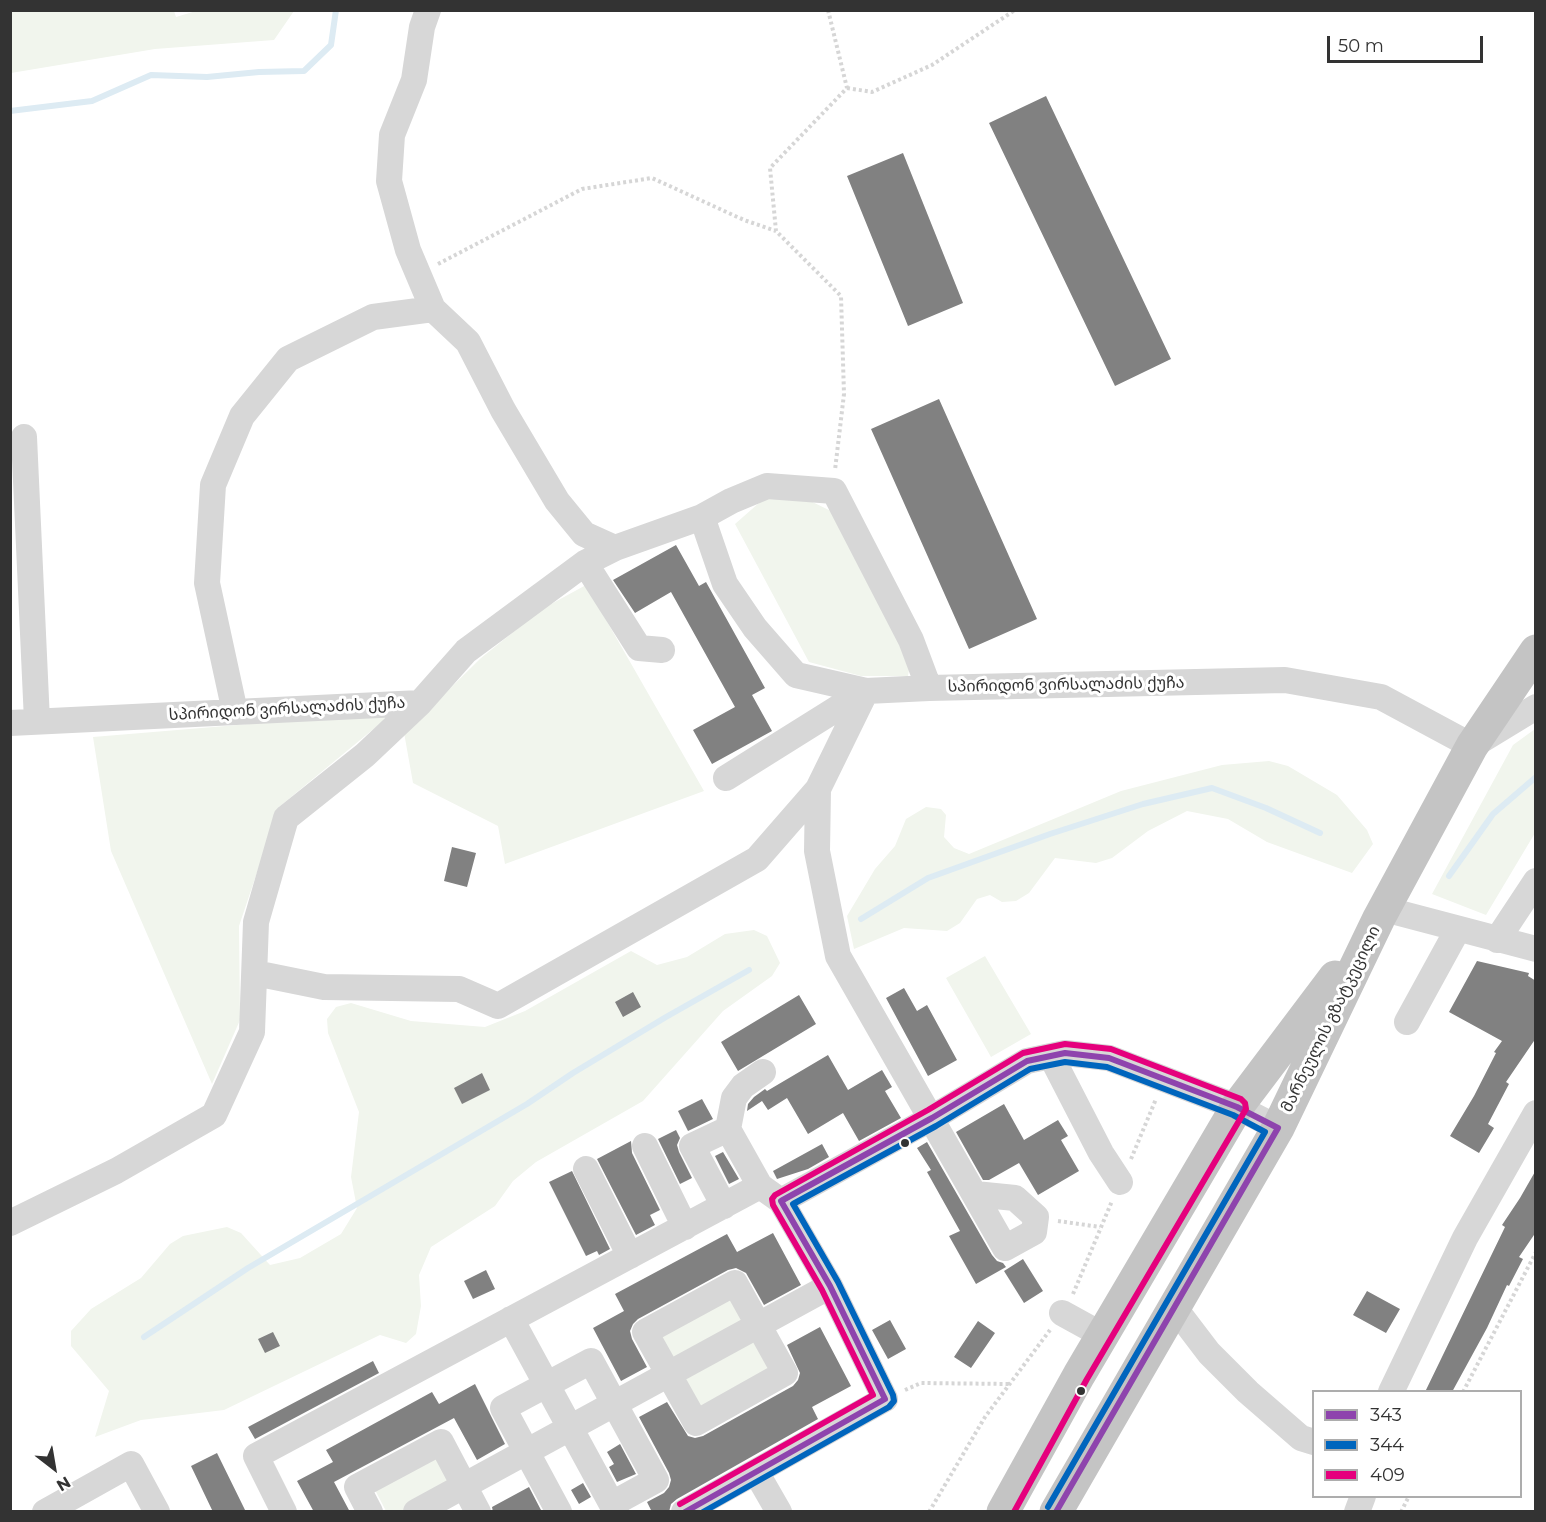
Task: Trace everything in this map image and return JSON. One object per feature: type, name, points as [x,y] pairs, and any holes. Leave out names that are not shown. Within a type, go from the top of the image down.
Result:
[{"type":"highway","points":[[1382,913],[1472,746],[1536,651]]},
{"type":"highway","name":"მარნეულის გზატკეცილი","points":[[1003,1512],[1102,1335],[1237,1107],[1382,913]]},
{"type":"highway","name":"მარნეულის გზატკეცილი","points":[[1056,1512],[1278,1128],[1382,913]]},
{"type":"street","points":[[428,10],[422,27],[414,80],[392,135],[389,181],[408,250],[433,309],[468,342],[503,410],[557,501],[584,534],[615,548]]},
{"type":"street","points":[[235,712],[207,583],[213,485],[242,416],[288,359],[373,317],[433,309]]},
{"type":"street","points":[[24,437],[37,721]]},
{"type":"street","name":"სპირიდონ ვირსალაძის ქუჩა","points":[[10,723],[420,703],[466,651],[585,563],[615,548],[702,517],[766,486],[834,490],[911,640],[929,688],[1285,680],[1381,697],[1472,746]]},
{"type":"street","points":[[702,517],[725,584],[755,628],[796,675],[866,691],[929,688]]},
{"type":"street","points":[[585,563],[639,648],[662,650]]},
{"type":"street","points":[[726,778],[866,691]]},
{"type":"street","points":[[255,973],[324,987],[459,989],[498,1006],[757,859],[818,789],[866,691]]},
{"type":"street","points":[[10,1223],[116,1171],[214,1115],[252,1032],[256,922],[286,818],[365,755],[420,703]]},
{"type":"street","points":[[1472,746],[1536,707]]},
{"type":"street","points":[[818,789],[817,851],[838,956],[1005,1248],[1034,1232],[1036,1217],[1015,1198],[975,1194]]},
{"type":"street","points":[[1497,940],[1536,881]]},
{"type":"street","points":[[1382,913],[1536,949]]},
{"type":"street","points":[[1407,1022],[1458,929]]},
{"type":"street","points":[[781,1201],[932,1118],[1027,1061],[1065,1053],[1109,1058],[1237,1107],[1278,1128]]},
{"type":"street","points":[[1051,1056],[1101,1153],[1120,1182]]},
{"type":"street","points":[[684,1512],[885,1399],[830,1286],[781,1201],[760,1186],[728,1129],[734,1098],[743,1086],[763,1072]]},
{"type":"street","points":[[1392,1390],[1465,1238],[1536,1113]]},
{"type":"street","points":[[724,1206],[692,1146],[728,1129]]},
{"type":"street","points":[[645,1146],[685,1227]]},
{"type":"street","points":[[586,1169],[630,1256]]},
{"type":"street","points":[[284,1512],[256,1456],[760,1186]]},
{"type":"street","points":[[735,1283],[785,1373],[696,1423],[669,1374],[645,1332],[735,1283]]},
{"type":"street","points":[[416,1512],[830,1286]]},
{"type":"street","points":[[1174,1307],[1209,1353],[1248,1392],[1301,1438],[1312,1441]]},
{"type":"street","points":[[1062,1313],[1102,1335]]},
{"type":"street","points":[[511,1319],[547,1384],[614,1508],[656,1480],[591,1361],[547,1384],[503,1408],[559,1512]]},
{"type":"street","points":[[370,1512],[357,1487],[441,1442],[478,1512]]},
{"type":"street","points":[[45,1512],[131,1464],[157,1512]]},
{"type":"street","points":[[756,1472],[779,1512]]},
{"type":"street","points":[[1357,1512],[1363,1498]]},
{"type":"path","points":[[828,10],[847,88]]},
{"type":"path","points":[[847,88],[872,92],[932,64],[1015,10]]},
{"type":"path","points":[[776,231],[770,168],[847,88]]},
{"type":"path","points":[[418,272],[444,262],[582,189],[652,178],[744,220],[776,231],[842,296],[844,394],[834,490]]},
{"type":"path","points":[[1036,1217],[1100,1227]]},
{"type":"path","points":[[1464,1390],[1536,1252]]},
{"type":"path","points":[[885,1399],[921,1383],[1011,1384]]},
{"type":"path","points":[[1401,1512],[1408,1498]]},
{"type":"shaded area","points":[[11,11],[174,11],[176,17],[196,11],[294,11],[274,40],[155,49],[11,73]]},
{"type":"shaded area","points":[[768,495],[798,495],[833,512],[910,664],[908,676],[861,676],[809,662],[735,524]]},
{"type":"shaded area","points":[[586,585],[704,791],[505,864],[498,826],[413,783],[403,727],[419,719],[481,658],[542,609]]},
{"type":"shaded area","points":[[394,712],[279,807],[239,926],[240,1020],[212,1084],[111,851],[93,737]]},
{"type":"shaded area","points":[[1535,729],[1535,833],[1486,915],[1432,894],[1513,745]]},
{"type":"shaded area","points":[[1269,761],[1288,766],[1337,795],[1367,830],[1373,844],[1352,873],[1267,842],[1228,819],[1187,811],[1148,831],[1112,858],[1096,863],[1055,858],[1029,893],[1016,901],[1002,902],[990,895],[977,899],[960,923],[947,931],[904,928],[854,949],[847,916],[875,869],[895,846],[906,819],[926,807],[941,809],[946,815],[944,837],[954,848],[969,854],[1121,791],[1222,765]]},
{"type":"shaded area","points":[[754,930],[767,936],[780,963],[772,976],[723,1011],[643,1101],[536,1162],[513,1181],[495,1206],[431,1247],[419,1275],[421,1306],[416,1334],[406,1343],[380,1335],[224,1410],[141,1420],[95,1437],[109,1391],[71,1346],[71,1331],[91,1309],[141,1278],[170,1244],[183,1236],[227,1227],[241,1233],[270,1265],[300,1258],[341,1234],[357,1208],[351,1177],[359,1112],[328,1033],[327,1019],[336,1007],[351,1003],[411,1021],[485,1027],[525,1011],[631,951],[657,965],[687,957],[725,934]]},
{"type":"shaded area","points":[[985,956],[1031,1034],[991,1057],[946,978]]},
{"type":"shaded area","points":[[734,1291],[778,1372],[699,1415],[655,1334]]},
{"type":"shaded area","points":[[434,1455],[452,1488],[407,1512],[386,1511],[374,1488]]},
{"type":"building","points":[[1046,96],[1171,359],[1115,386],[989,123]]},
{"type":"building","points":[[903,153],[963,303],[908,326],[847,176]]},
{"type":"building","points":[[939,399],[1037,619],[969,649],[871,429]]},
{"type":"building","points":[[676,545],[699,586],[706,582],[765,688],[752,695],[772,731],[712,764],[693,730],[735,707],[671,592],[635,613],[613,580]]},
{"type":"building","points":[[452,847],[476,853],[467,887],[444,881]]},
{"type":"building","points":[[1477,961],[1529,973],[1528,976],[1536,981],[1536,1038],[1506,1082],[1509,1084],[1488,1124],[1494,1128],[1479,1153],[1450,1136],[1474,1096],[1496,1053],[1494,1052],[1502,1041],[1449,1012]]},
{"type":"building","points":[[904,988],[917,1011],[927,1005],[957,1060],[928,1076],[886,998]]},
{"type":"building","points":[[633,992],[641,1007],[623,1017],[615,1002]]},
{"type":"building","points":[[799,995],[816,1024],[738,1071],[721,1042]]},
{"type":"building","points":[[828,1055],[848,1090],[882,1070],[892,1087],[885,1091],[901,1118],[859,1141],[843,1113],[808,1134],[787,1098],[768,1110],[762,1101],[747,1111],[748,1104],[765,1089],[767,1091]]},
{"type":"building","points":[[482,1073],[490,1090],[462,1104],[454,1088]]},
{"type":"building","points":[[702,1099],[713,1119],[688,1131],[678,1111]]},
{"type":"building","points":[[1004,1104],[1024,1140],[1058,1120],[1068,1136],[1061,1140],[1079,1171],[1038,1195],[1019,1163],[989,1180],[983,1180],[956,1132]]},
{"type":"building","points":[[676,1130],[680,1138],[677,1145],[679,1152],[692,1178],[680,1184],[658,1139]]},
{"type":"building","points":[[631,1141],[632,1153],[660,1210],[650,1215],[655,1225],[636,1235],[597,1159]]},
{"type":"building","points":[[927,1142],[992,1255],[1006,1267],[976,1284],[949,1236],[960,1231],[927,1172],[931,1170],[917,1148]]},
{"type":"building","points":[[822,1144],[829,1157],[808,1169],[777,1179],[773,1171]]},
{"type":"building","points":[[723,1152],[739,1179],[729,1184],[715,1156]]},
{"type":"building","points":[[1536,1170],[1536,1232],[1519,1257],[1523,1259],[1509,1286],[1507,1285],[1487,1328],[1453,1390],[1426,1390],[1505,1227],[1502,1225]]},
{"type":"building","points":[[572,1171],[610,1249],[599,1255],[597,1251],[586,1256],[549,1182]]},
{"type":"building","points":[[773,1233],[801,1285],[764,1305],[746,1273],[736,1268],[728,1270],[638,1319],[633,1324],[630,1331],[632,1339],[647,1367],[621,1381],[593,1328],[624,1311],[615,1294],[727,1234],[737,1252]]},
{"type":"building","points":[[1023,1259],[1043,1291],[1024,1303],[1004,1271]]},
{"type":"building","points":[[486,1270],[495,1289],[473,1299],[464,1281]]},
{"type":"building","points":[[1367,1291],[1400,1309],[1386,1333],[1353,1315]]},
{"type":"building","points":[[890,1320],[906,1349],[888,1359],[872,1330]]},
{"type":"building","points":[[978,1321],[995,1333],[971,1368],[954,1357]]},
{"type":"building","points":[[820,1327],[851,1386],[812,1407],[818,1419],[677,1499],[671,1504],[669,1512],[652,1512],[647,1502],[664,1493],[671,1480],[639,1417],[667,1402],[688,1436],[695,1438],[703,1436],[793,1386],[800,1373],[787,1345]]},
{"type":"building","points":[[273,1332],[280,1346],[265,1353],[258,1339]]},
{"type":"building","points":[[373,1361],[379,1373],[255,1439],[248,1427]]},
{"type":"building","points":[[475,1384],[505,1444],[477,1460],[454,1418],[334,1482],[350,1512],[314,1512],[297,1481],[333,1462],[326,1450],[432,1392],[439,1404]]},
{"type":"building","points":[[620,1444],[636,1474],[617,1482],[609,1467],[614,1464],[607,1452]]},
{"type":"building","points":[[217,1453],[246,1512],[213,1512],[191,1466]]},
{"type":"building","points":[[583,1483],[591,1497],[579,1504],[571,1490]]},
{"type":"building","points":[[529,1487],[542,1512],[493,1512],[492,1507]]},
{"type":"waterway","points":[[10,111],[92,101],[151,75],[207,77],[304,71],[331,45],[336,10]]},
{"type":"waterway","points":[[1449,876],[1493,814],[1536,777]]},
{"type":"waterway","points":[[861,919],[928,878],[1050,834],[1143,804],[1212,788],[1266,808],[1320,833]]},
{"type":"waterway","points":[[144,1337],[248,1268],[527,1104],[573,1073],[666,1017],[749,970]]},
{"type":"transit line","name":"409","points":[[680,1504],[873,1395],[822,1290],[773,1205],[772,1199],[775,1195],[928,1110],[1023,1053],[1065,1044],[1111,1049],[1241,1099],[1246,1109],[1087,1379],[1014,1512]]},
{"type":"transit line","name":"343","points":[[685,1512],[885,1399],[830,1286],[781,1201],[932,1118],[1027,1061],[1065,1053],[1109,1058],[1237,1107],[1278,1128],[1056,1512]]},
{"type":"transit line","name":"344","points":[[703,1512],[889,1407],[894,1401],[838,1282],[793,1204],[936,1126],[1030,1069],[1065,1062],[1107,1067],[1233,1115],[1265,1132],[1048,1507]]}]
